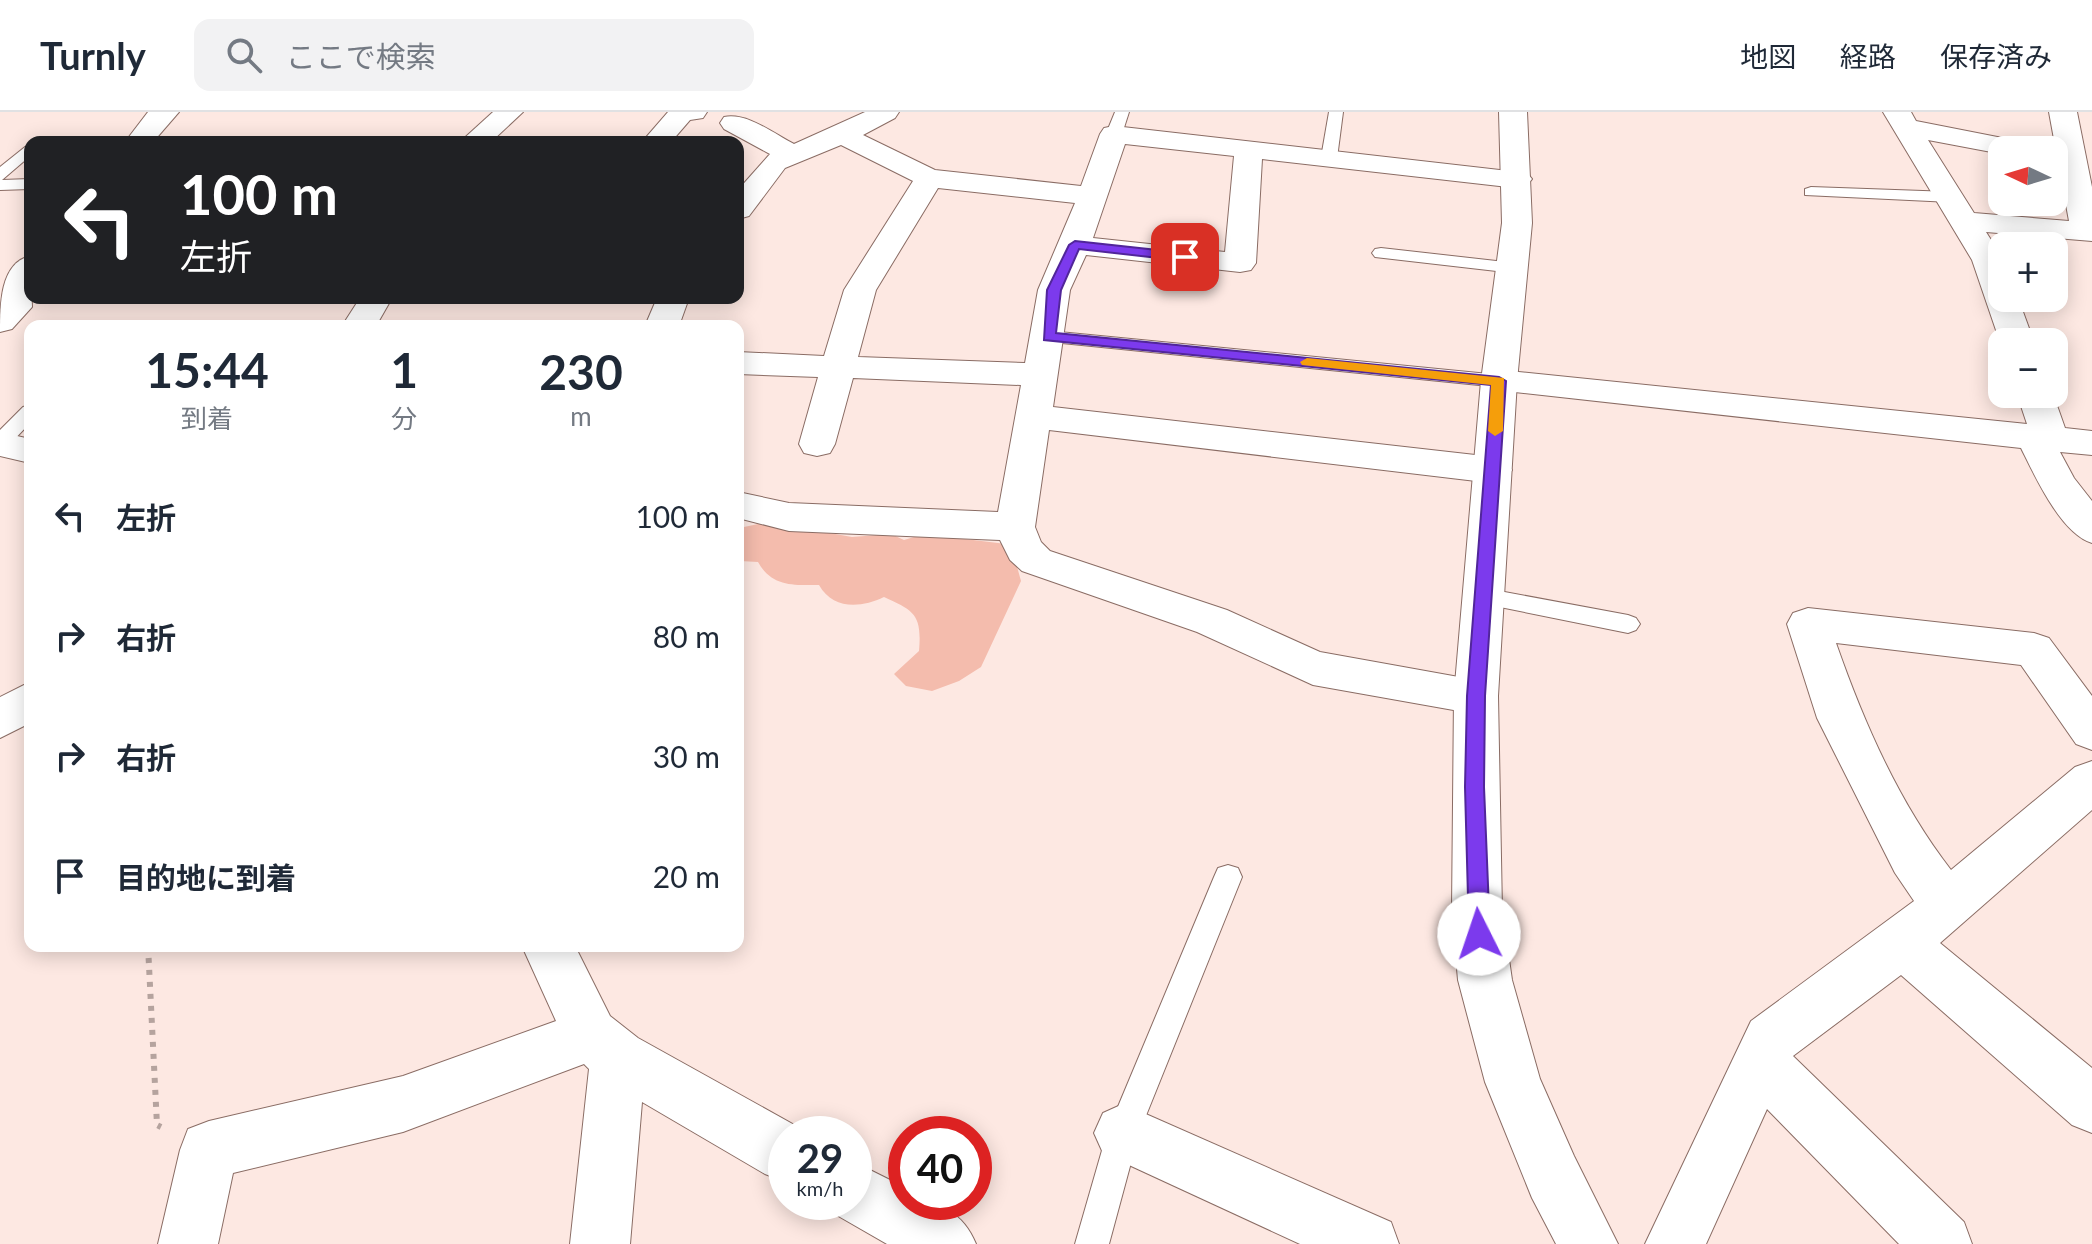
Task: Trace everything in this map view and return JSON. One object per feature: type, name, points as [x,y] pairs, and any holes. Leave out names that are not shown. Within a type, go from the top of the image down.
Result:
[{"type":"street","points":[[144,136],[165,112]]},
{"type":"street","points":[[661,136],[682,113],[693,112]]},
{"type":"street","points":[[705,112],[745,117],[792,155]]},
{"type":"street","points":[[744,202],[775,162],[842,135],[885,112]]},
{"type":"street","points":[[1513,112],[1517,179],[1514,268],[1499,381],[1476,696],[1477,911],[1485,980],[1513,1082],[1553,1177],[1588,1244]]},
{"type":"street","points":[[480,136],[501,113]]},
{"type":"street","points":[[1901,120],[1988,141]]},
{"type":"street","points":[[1901,120],[1988,260],[2012,328]]},
{"type":"street","points":[[1476,696],[1313,668],[1212,621],[1036,561],[1024,550],[1015,527],[1036,417],[1054,290],[1075,245],[1118,123],[1249,149],[1517,179]]},
{"type":"street","points":[[842,135],[929,178],[1092,196]]},
{"type":"street","points":[[1075,245],[1240,263],[1249,149]]},
{"type":"street","points":[[1959,209],[2089,232],[2068,172]]},
{"type":"street","points":[[817,444],[836,367],[860,290],[929,178]]},
{"type":"street","points":[[0,322],[16,307],[24,271]]},
{"type":"street","points":[[744,363],[1042,375]]},
{"type":"street","points":[[1499,381],[2092,443]]},
{"type":"street","points":[[2037,408],[2043,460],[2092,529]]},
{"type":"street","points":[[1036,417],[1493,470]]},
{"type":"street","points":[[0,443],[24,449]]},
{"type":"street","points":[[744,506],[789,517],[1015,527]]},
{"type":"street","points":[[1947,905],[1912,858],[1840,718],[1808,624],[2034,650],[2092,731]]},
{"type":"street","points":[[0,720],[24,704]]},
{"type":"street","points":[[1675,1244],[1770,1040],[1902,943],[2092,781]]},
{"type":"street","points":[[1902,943],[2092,1105]]},
{"type":"street","points":[[551,952],[604,1046],[768,1142]]},
{"type":"street","points":[[188,1244],[209,1150],[403,1104],[604,1046]]},
{"type":"street","points":[[600,1244],[604,1046]]},
{"type":"street","points":[[1760,1062],[1942,1244]]},
{"type":"street","points":[[1123,1133],[1369,1244]]},
{"type":"street","points":[[872,1202],[946,1244]]},
{"type":"lane","points":[[1329,158],[1336,112]]},
{"type":"lane","points":[[0,176],[24,153]]},
{"type":"lane","points":[[0,185],[24,184]]},
{"type":"lane","points":[[1811,192],[1959,209]]},
{"type":"lane","points":[[1381,253],[1514,268]]},
{"type":"lane","points":[[1049,337],[1499,381]]},
{"type":"lane","points":[[0,443],[24,417]]},
{"type":"lane","points":[[1483,596],[1628,624]]},
{"type":"lane","points":[[1092,1244],[1123,1133],[1228,877]]},
{"type":"path","points":[[148,952],[157,1125],[209,1150]]},
{"type":"shaded area","points":[[768,522],[852,537],[891,534],[904,540],[924,534],[1006,544],[1021,581],[981,667],[959,681],[932,691],[906,686],[894,674],[919,651],[919,629],[909,611],[884,597],[857,605],[840,603],[819,585],[777,580],[758,562],[744,561],[744,527]]},
{"type":"slow traffic","points":[[1307,362],[1499,381],[1495,431]]},
{"type":"route","points":[[1185,257],[1075,245],[1054,290],[1049,337],[1499,381],[1476,696],[1474,787],[1479,934]]}]
